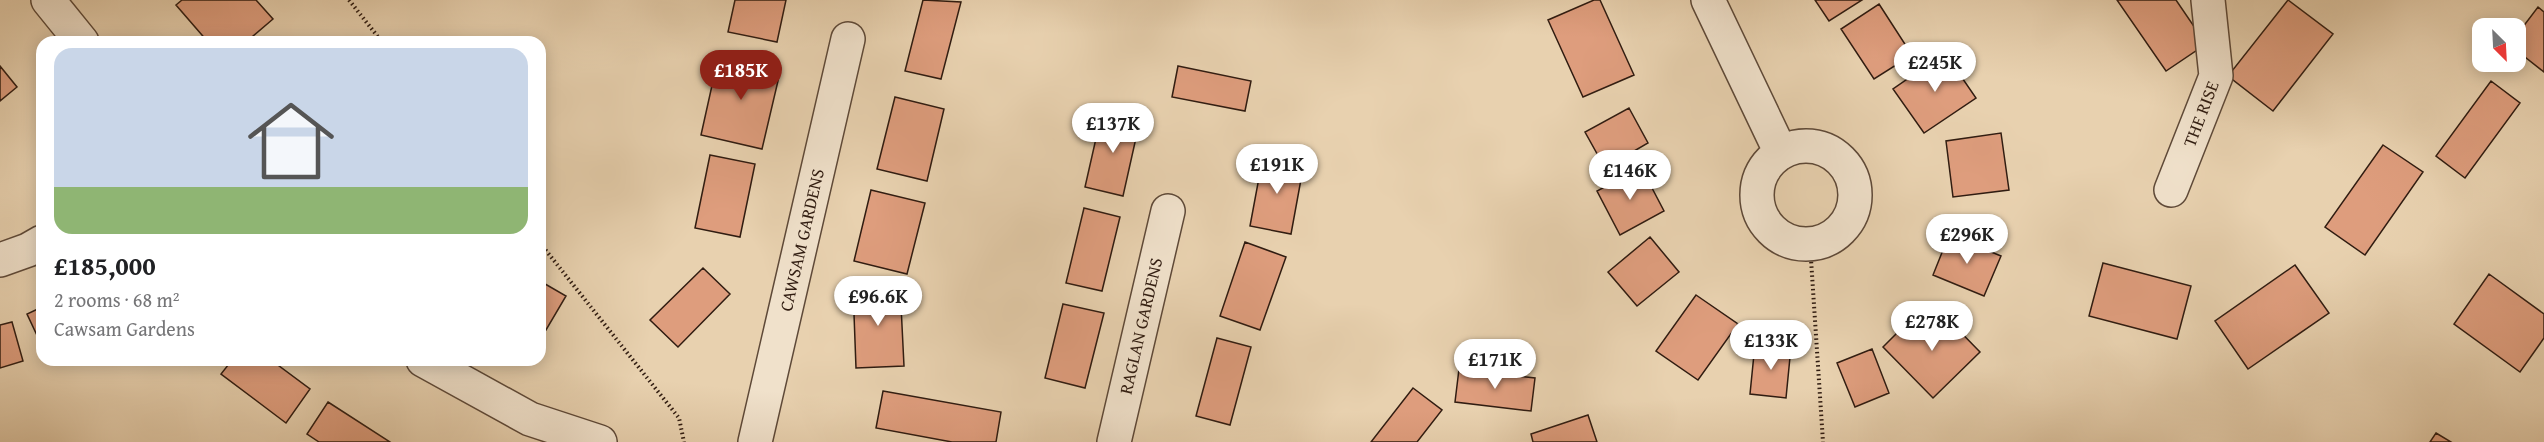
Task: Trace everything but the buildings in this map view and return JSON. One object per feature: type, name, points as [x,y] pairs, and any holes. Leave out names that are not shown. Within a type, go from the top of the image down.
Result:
[{"type":"street","points":[[48,0],[77,36]]},
{"type":"street","points":[[1708,0],[1781,153]]},
{"type":"street","name":"THE RISE","points":[[2171,190],[2216,76],[2208,0]]},
{"type":"street","name":"CAWSAM GARDENS","points":[[755,442],[848,39]]},
{"type":"street","points":[[1812,146],[1827,150],[1850,172],[1854,188],[1854,204],[1849,219],[1839,232],[1826,240],[1810,244],[1793,243],[1779,236],[1766,225],[1759,210],[1756,194],[1760,178],[1768,164],[1781,153],[1796,147],[1812,146]]},
{"type":"street","name":"RAGLAN GARDENS","points":[[1114,442],[1168,211]]},
{"type":"street","points":[[0,260],[36,245]]},
{"type":"street","points":[[434,366],[530,419],[600,442]]},
{"type":"path","points":[[349,0],[377,36]]},
{"type":"path","points":[[1810,244],[1823,442]]},
{"type":"path","points":[[546,251],[679,418],[684,442]]}]
